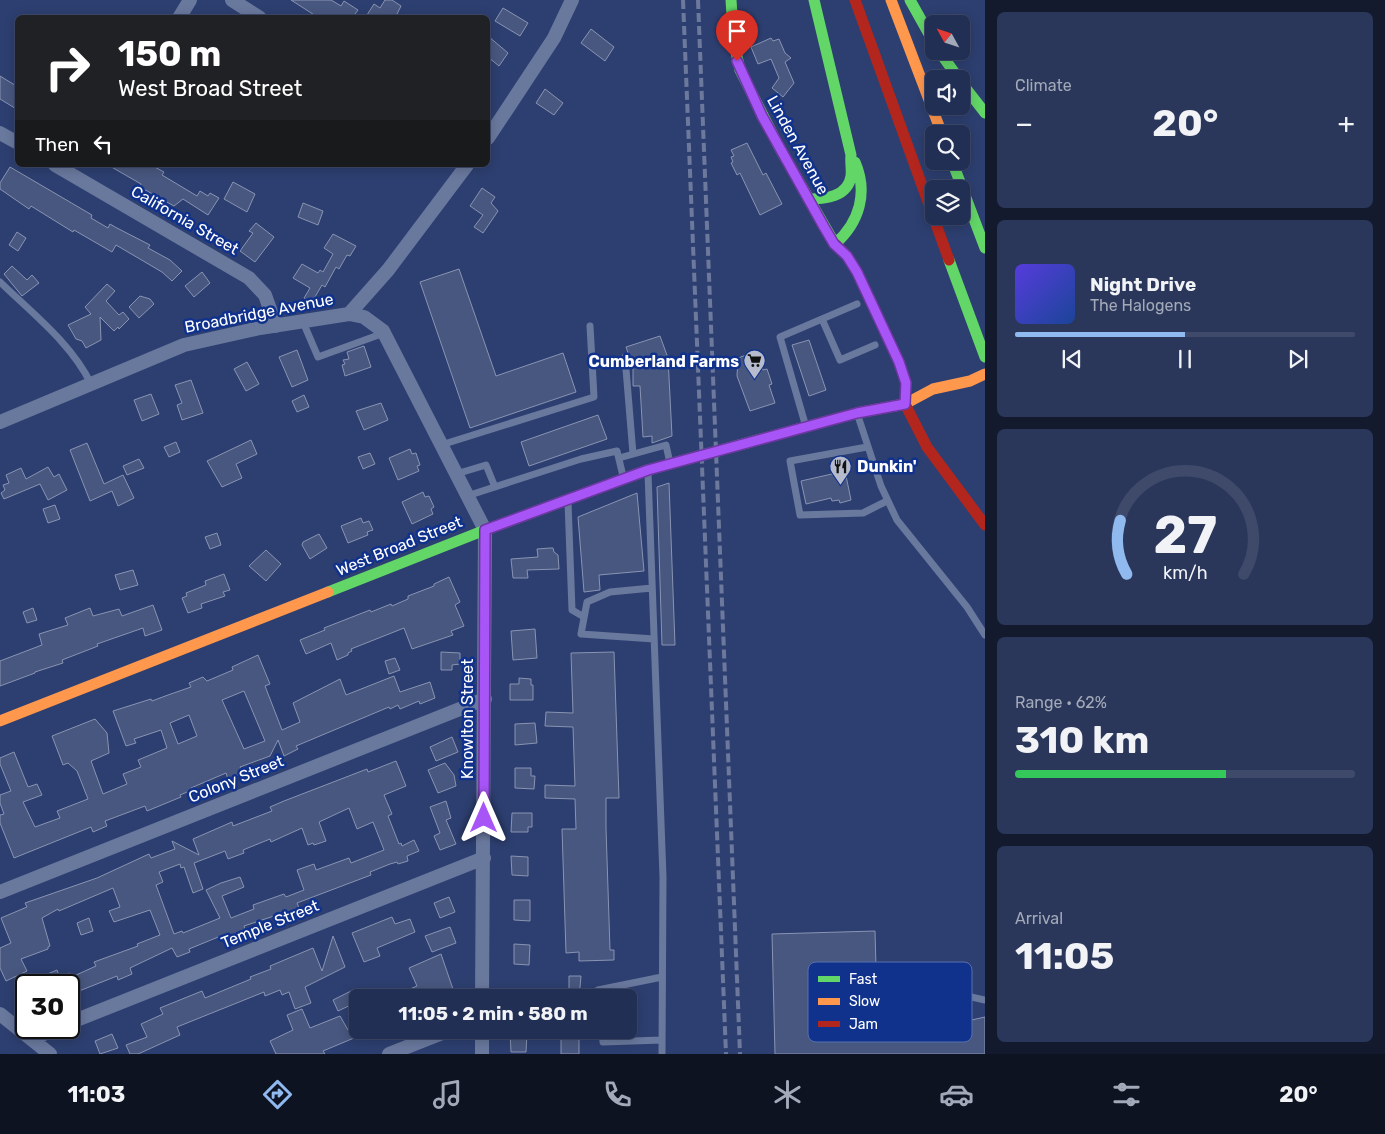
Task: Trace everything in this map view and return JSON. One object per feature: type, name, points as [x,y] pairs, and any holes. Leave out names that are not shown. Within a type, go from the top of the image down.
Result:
[{"type":"main road","name":"Linden Avenue","points":[[731,0],[734,43],[740,70],[778,147],[834,244],[847,256],[857,272],[899,362],[906,383],[905,404]]},
{"type":"main road","points":[[814,0],[851,155],[861,176],[860,203],[848,232],[834,244]]},
{"type":"main road","points":[[855,0],[898,126],[984,353]]},
{"type":"main road","points":[[891,0],[939,125]]},
{"type":"main road","points":[[910,0],[925,27]]},
{"type":"main road","points":[[970,94],[985,114]]},
{"type":"main road","points":[[808,199],[829,199],[844,190],[850,178],[851,155]]},
{"type":"main road","points":[[955,170],[985,248]]},
{"type":"main road","name":"Linden Avenue","points":[[834,244],[838,262],[846,277]]},
{"type":"main road","name":"West Broad Street","points":[[905,404],[933,389],[970,380],[985,374]]},
{"type":"main road","points":[[893,387],[905,404],[927,447],[985,525]]},
{"type":"main road","name":"West Broad Street","points":[[0,721],[485,530],[648,470],[857,413],[905,404],[930,405]]},
{"type":"street","points":[[181,15],[190,0]]},
{"type":"street","points":[[232,0],[255,15]]},
{"type":"street","points":[[490,135],[554,38],[572,0]]},
{"type":"street","points":[[0,133],[15,141]]},
{"type":"street","name":"California Street","points":[[58,167],[249,278],[265,295],[276,326]]},
{"type":"street","points":[[76,177],[83,167]]},
{"type":"street","name":"Broadbridge Avenue","points":[[0,422],[184,345],[276,326],[349,314],[388,270],[465,167]]},
{"type":"street","points":[[349,314],[370,320],[384,333],[485,530]]},
{"type":"street","name":"Knowlton Street","points":[[482,989],[485,530]]},
{"type":"street","name":"Colony Street","points":[[0,892],[485,699]]},
{"type":"street","name":"Temple Street","points":[[80,1019],[484,858]]},
{"type":"street","points":[[0,1014],[15,1026]]},
{"type":"street","points":[[31,1039],[50,1054]]},
{"type":"street","points":[[389,1054],[427,1039]]},
{"type":"street","points":[[482,1039],[482,1054]]},
{"type":"lane","points":[[0,282],[38,319],[83,368],[91,384]]},
{"type":"lane","points":[[806,427],[780,337],[857,303]]},
{"type":"lane","points":[[822,319],[840,360],[875,345]]},
{"type":"lane","points":[[303,322],[318,357],[384,333]]},
{"type":"lane","points":[[440,445],[594,397],[593,344],[590,326]]},
{"type":"lane","points":[[625,357],[633,454]]},
{"type":"lane","points":[[857,413],[888,501],[897,520],[967,607],[985,635]]},
{"type":"lane","points":[[619,458],[666,445],[670,464]]},
{"type":"lane","points":[[868,447],[790,461],[800,515],[863,513],[888,501]]},
{"type":"lane","points":[[467,496],[581,459],[617,451],[623,479]]},
{"type":"lane","points":[[455,474],[486,465],[495,487]]},
{"type":"lane","points":[[648,470],[662,877],[662,1054]]},
{"type":"lane","points":[[568,500],[572,610],[584,617]]},
{"type":"lane","points":[[652,588],[610,592],[587,602],[581,634],[654,639]]},
{"type":"lane","points":[[603,989],[662,977]]},
{"type":"lane","points":[[972,997],[985,1000]]},
{"type":"lane","points":[[603,1039],[603,1042],[662,1040]]},
{"type":"building","points":[[291,0],[331,0],[341,6],[344,1],[358,10],[355,14],[356,15],[314,15]]},
{"type":"building","points":[[385,0],[392,0],[401,6],[396,15],[367,15],[374,4],[380,8]]},
{"type":"building","points":[[503,8],[528,23],[520,36],[495,21]]},
{"type":"building","points":[[591,29],[614,47],[605,61],[581,43]]},
{"type":"building","points":[[490,38],[508,53],[499,66],[490,59]]},
{"type":"building","points":[[771,38],[773,41],[779,39],[785,53],[791,58],[785,62],[794,83],[783,97],[772,88],[779,78],[771,59],[758,64],[751,47]]},
{"type":"building","points":[[0,76],[15,85],[15,108],[0,99]]},
{"type":"building","points":[[545,89],[563,103],[554,115],[536,103]]},
{"type":"building","points":[[747,143],[763,175],[766,173],[782,204],[760,215],[740,173],[737,175],[731,163],[733,162],[731,157],[734,156],[731,150]]},
{"type":"building","points":[[10,167],[92,215],[91,218],[108,228],[110,224],[150,245],[148,248],[170,260],[182,271],[172,281],[162,272],[116,245],[112,252],[74,230],[73,232],[31,206],[29,209],[0,189],[0,183]]},
{"type":"building","points":[[111,167],[155,167],[164,172],[162,175],[197,196],[200,191],[208,196],[210,193],[219,198],[208,215],[183,199],[174,206],[140,187],[141,184]]},
{"type":"building","points":[[233,182],[255,194],[247,212],[224,199]]},
{"type":"building","points":[[482,188],[495,197],[491,203],[498,211],[483,233],[474,227],[483,215],[470,206]]},
{"type":"building","points":[[303,203],[323,211],[318,225],[298,217]]},
{"type":"building","points":[[256,223],[274,237],[255,262],[240,251],[253,233],[249,231]]},
{"type":"building","points":[[17,232],[26,238],[18,251],[9,245]]},
{"type":"building","points":[[333,234],[356,246],[350,256],[347,255],[339,269],[336,267],[325,287],[322,285],[312,302],[304,298],[310,288],[293,278],[302,264],[318,273],[320,270],[323,272],[333,254],[324,248]]},
{"type":"building","points":[[12,266],[27,280],[32,275],[39,283],[22,296],[4,274]]},
{"type":"building","points":[[459,269],[496,376],[563,353],[576,392],[470,428],[420,282]]},
{"type":"building","points":[[202,272],[210,283],[194,297],[185,286]]},
{"type":"building","points":[[107,284],[115,291],[106,301],[119,315],[123,312],[129,319],[119,329],[118,327],[114,331],[100,317],[101,340],[86,348],[82,341],[76,339],[68,325],[91,314],[85,307]]},
{"type":"building","points":[[140,296],[150,299],[154,304],[139,318],[129,307]]},
{"type":"building","points":[[660,336],[668,358],[672,436],[652,443],[652,436],[643,437],[640,386],[633,386],[633,367],[626,347]]},
{"type":"building","points":[[809,340],[826,390],[809,396],[792,345]]},
{"type":"building","points":[[364,346],[371,367],[345,376],[342,365],[345,364],[343,360],[349,359],[347,352]]},
{"type":"building","points":[[297,350],[308,380],[292,387],[279,357]]},
{"type":"building","name":"Cumberland Farms","points":[[757,351],[763,370],[767,369],[772,384],[769,385],[775,403],[750,411],[737,376],[738,358]]},
{"type":"building","points":[[247,362],[259,384],[246,391],[234,369]]},
{"type":"building","points":[[191,380],[203,413],[182,420],[177,405],[182,403],[175,385]]},
{"type":"building","points":[[151,394],[159,414],[142,421],[134,400]]},
{"type":"building","points":[[304,395],[309,407],[297,412],[292,401]]},
{"type":"building","points":[[381,403],[388,420],[364,430],[356,411]]},
{"type":"building","points":[[598,415],[607,439],[529,466],[521,442]]},
{"type":"building","points":[[251,440],[257,454],[236,464],[242,478],[222,487],[207,461]]},
{"type":"building","points":[[176,442],[180,452],[169,457],[164,447]]},
{"type":"building","points":[[87,443],[104,484],[123,475],[134,498],[118,506],[112,491],[90,501],[70,450]]},
{"type":"building","points":[[410,449],[412,454],[416,453],[420,465],[417,466],[419,471],[398,480],[389,458]]},
{"type":"building","points":[[370,453],[375,464],[363,469],[358,457]]},
{"type":"building","points":[[139,459],[144,468],[127,475],[123,466]]},
{"type":"building","points":[[48,467],[54,477],[59,474],[67,490],[48,500],[40,484],[4,499],[1,493],[5,490],[3,485],[9,483],[6,475],[21,468],[26,479]]},
{"type":"building","points":[[845,471],[851,500],[840,503],[839,500],[832,501],[831,498],[806,504],[801,481]]},
{"type":"building","points":[[669,483],[675,645],[662,645],[657,487]]},
{"type":"building","points":[[423,492],[425,497],[429,496],[434,507],[431,509],[433,514],[412,524],[402,502]]},
{"type":"building","points":[[637,493],[644,571],[599,575],[600,590],[584,592],[578,517]]},
{"type":"building","points":[[55,505],[60,519],[48,523],[43,509]]},
{"type":"building","points":[[361,518],[363,523],[369,521],[373,530],[367,532],[368,535],[348,543],[341,526]]},
{"type":"building","points":[[217,533],[221,545],[210,549],[205,537]]},
{"type":"building","points":[[319,534],[327,548],[310,559],[302,545],[303,542]]},
{"type":"building","points":[[553,548],[554,552],[558,555],[559,569],[527,570],[528,578],[513,578],[511,559],[538,557],[537,549]]},
{"type":"building","points":[[266,550],[281,564],[266,581],[249,566]]},
{"type":"building","points":[[133,570],[138,585],[120,590],[115,575]]},
{"type":"building","points":[[224,574],[230,590],[223,592],[225,596],[201,604],[202,608],[188,613],[182,598],[187,596],[186,593],[206,585],[205,581]]},
{"type":"building","points":[[449,577],[460,602],[455,605],[464,626],[451,631],[453,635],[412,649],[404,628],[351,649],[352,651],[348,655],[337,660],[331,643],[306,654],[300,640],[325,630],[324,628],[370,610],[371,612],[391,604],[392,606],[408,599],[408,596],[434,586],[434,584]]},
{"type":"building","points":[[153,605],[162,630],[145,636],[143,628],[97,644],[98,646],[62,660],[63,663],[0,686],[0,661],[42,645],[39,634],[68,625],[65,618],[90,608],[93,616],[119,609],[122,616]]},
{"type":"building","points":[[33,608],[37,620],[27,623],[23,612]]},
{"type":"building","points":[[535,629],[537,658],[513,660],[511,631]]},
{"type":"building","points":[[441,652],[460,653],[460,664],[452,665],[452,670],[441,670]]},
{"type":"building","points":[[614,652],[619,798],[606,798],[606,828],[610,950],[614,950],[614,960],[579,961],[579,952],[566,953],[562,829],[576,829],[575,799],[545,798],[545,785],[575,786],[573,727],[545,726],[546,712],[573,713],[571,653]]},
{"type":"building","points":[[258,655],[270,684],[265,686],[282,730],[300,722],[293,703],[340,679],[346,695],[394,676],[400,692],[430,682],[435,698],[420,704],[419,701],[400,709],[398,705],[390,709],[389,707],[296,746],[298,749],[284,756],[278,740],[270,756],[240,767],[243,773],[228,779],[226,773],[191,788],[192,790],[180,795],[181,797],[147,811],[145,806],[105,821],[107,826],[93,832],[91,827],[14,858],[0,823],[0,815],[4,814],[0,803],[0,795],[11,791],[0,764],[0,758],[14,752],[28,787],[37,784],[42,795],[23,802],[35,827],[60,818],[57,811],[88,799],[77,771],[68,763],[63,765],[52,736],[95,719],[107,733],[109,753],[91,761],[103,794],[127,784],[123,774],[141,767],[138,760],[167,748],[161,730],[134,739],[136,743],[126,746],[113,711],[151,699],[152,701],[191,687],[189,683],[203,677],[207,681],[233,670],[232,667]],"holes":[[[244,691],[265,741],[244,749],[222,700]],[[189,715],[197,736],[178,744],[170,723]]]},
{"type":"building","points":[[395,658],[400,670],[389,674],[385,661]]},
{"type":"building","points":[[519,678],[531,679],[533,700],[510,700],[510,684],[519,684]]},
{"type":"building","points":[[535,723],[537,743],[515,745],[515,724]]},
{"type":"building","points":[[452,737],[458,752],[436,761],[430,747]]},
{"type":"building","points":[[396,761],[406,786],[384,795],[392,814],[388,816],[399,844],[401,843],[402,846],[414,840],[419,851],[407,856],[408,861],[390,864],[370,872],[371,875],[297,903],[300,910],[285,916],[283,913],[244,926],[246,931],[231,938],[228,933],[189,949],[190,952],[177,957],[172,948],[130,968],[132,974],[118,980],[117,976],[80,991],[80,974],[78,974],[96,966],[94,962],[138,946],[137,944],[160,935],[150,910],[114,922],[109,911],[120,907],[113,888],[59,911],[58,909],[42,918],[50,946],[48,949],[21,959],[27,971],[15,974],[15,977],[6,981],[0,968],[0,948],[11,943],[1,918],[27,907],[25,903],[97,878],[149,854],[151,858],[175,849],[172,841],[199,855],[193,839],[232,822],[233,826],[272,811],[270,807],[367,769],[368,772]],"holes":[[[349,808],[357,829],[373,822],[384,850],[351,863],[349,858],[316,870],[314,864],[297,870],[304,890],[286,897],[284,894],[253,905],[254,909],[231,918],[222,896],[244,887],[240,877],[221,883],[206,890],[220,918],[183,933],[182,931],[174,934],[156,885],[163,882],[159,872],[180,864],[181,868],[184,867],[193,893],[203,889],[194,863],[225,851],[228,859],[244,853],[243,850],[270,839],[271,842],[302,828],[308,845],[326,841],[319,822]]]},
{"type":"building","points":[[445,763],[454,775],[456,786],[438,793],[428,770]]},
{"type":"building","points":[[515,768],[531,768],[531,776],[535,776],[534,789],[515,788]]},
{"type":"building","points":[[446,801],[451,818],[446,820],[456,844],[440,850],[434,836],[440,833],[430,807]]},
{"type":"building","points":[[512,813],[532,813],[532,827],[528,827],[528,832],[511,832]]},
{"type":"building","points":[[511,856],[528,857],[528,876],[512,875]]},
{"type":"building","points":[[449,897],[455,912],[440,918],[434,903]]},
{"type":"building","points":[[514,900],[530,900],[530,921],[514,920]]},
{"type":"building","points":[[392,917],[395,924],[410,919],[415,932],[377,948],[380,956],[364,962],[352,933]]},
{"type":"building","points":[[89,918],[93,931],[81,935],[77,923]]},
{"type":"building","points":[[450,927],[456,943],[432,952],[425,936]]},
{"type":"building","points":[[875,931],[876,962],[808,962],[808,1042],[972,1042],[972,1020],[985,1017],[985,1054],[775,1054],[772,934]]},
{"type":"building","points":[[333,936],[345,967],[305,987],[311,1003],[295,1009],[289,992],[282,995],[280,990],[265,996],[264,992],[177,1027],[180,1035],[138,1054],[130,1054],[126,1045],[147,1037],[141,1024],[163,1014],[160,1008],[202,991],[205,998],[251,979],[250,977],[271,969],[270,966],[313,948],[322,971]]},
{"type":"building","points":[[514,944],[530,945],[529,965],[514,964]]},
{"type":"building","points":[[441,954],[453,989],[410,989],[417,986],[409,968]]},
{"type":"building","points":[[57,970],[58,974],[47,974]]},
{"type":"building","points":[[569,976],[581,976],[580,989],[569,989]]},
{"type":"building","points":[[349,992],[349,1006],[338,1011],[333,1000]]},
{"type":"building","points":[[302,1009],[310,1028],[340,1016],[349,1030],[349,1039],[352,1039],[323,1051],[325,1054],[276,1054],[270,1041],[293,1030],[287,1015]]},
{"type":"building","points":[[112,1034],[118,1048],[100,1054],[95,1041]]},
{"type":"building","points":[[510,1039],[527,1039],[526,1052],[511,1052]]},
{"type":"building","points":[[561,1039],[579,1039],[579,1054],[561,1054]]},
{"type":"railway","points":[[683,0],[726,1054]]},
{"type":"railway","points":[[698,0],[740,1054]]},
{"type":"traffic: fast","points":[[731,0],[734,43],[740,70],[779,147],[835,244]]},
{"type":"traffic: fast","points":[[808,199],[828,197],[841,193],[849,183],[851,173],[851,155],[814,0]]},
{"type":"traffic: fast","points":[[910,0],[925,27]]},
{"type":"traffic: fast","points":[[945,60],[953,70]]},
{"type":"traffic: fast","points":[[970,94],[985,113]]},
{"type":"traffic: fast","points":[[835,244],[850,226],[859,206],[861,184],[855,162]]},
{"type":"traffic: fast","points":[[955,170],[985,248]]},
{"type":"traffic: fast","points":[[949,260],[985,357]]},
{"type":"traffic: fast","points":[[328,592],[485,530],[648,470],[809,426]]},
{"type":"traffic: slow","points":[[891,0],[939,125]]},
{"type":"traffic: slow","points":[[905,404],[933,389],[970,381],[985,374]]},
{"type":"traffic: slow","points":[[809,426],[857,413],[905,404]]},
{"type":"traffic: slow","points":[[0,721],[328,592]]},
{"type":"traffic: jam","points":[[855,0],[949,260]]},
{"type":"traffic: jam","points":[[835,244],[847,256],[857,272],[899,362],[906,383],[905,404]]},
{"type":"traffic: jam","points":[[905,404],[927,447],[985,525]]},
{"type":"place","name":"Cumberland Farms","points":[[755,380]]},
{"type":"place","name":"Dunkin'","points":[[841,485]]},
{"type":"route","points":[[484,818],[485,530],[648,470],[857,413],[905,404],[906,383],[899,362],[857,272],[847,256],[834,244],[778,147],[746,85],[737,61]]}]
